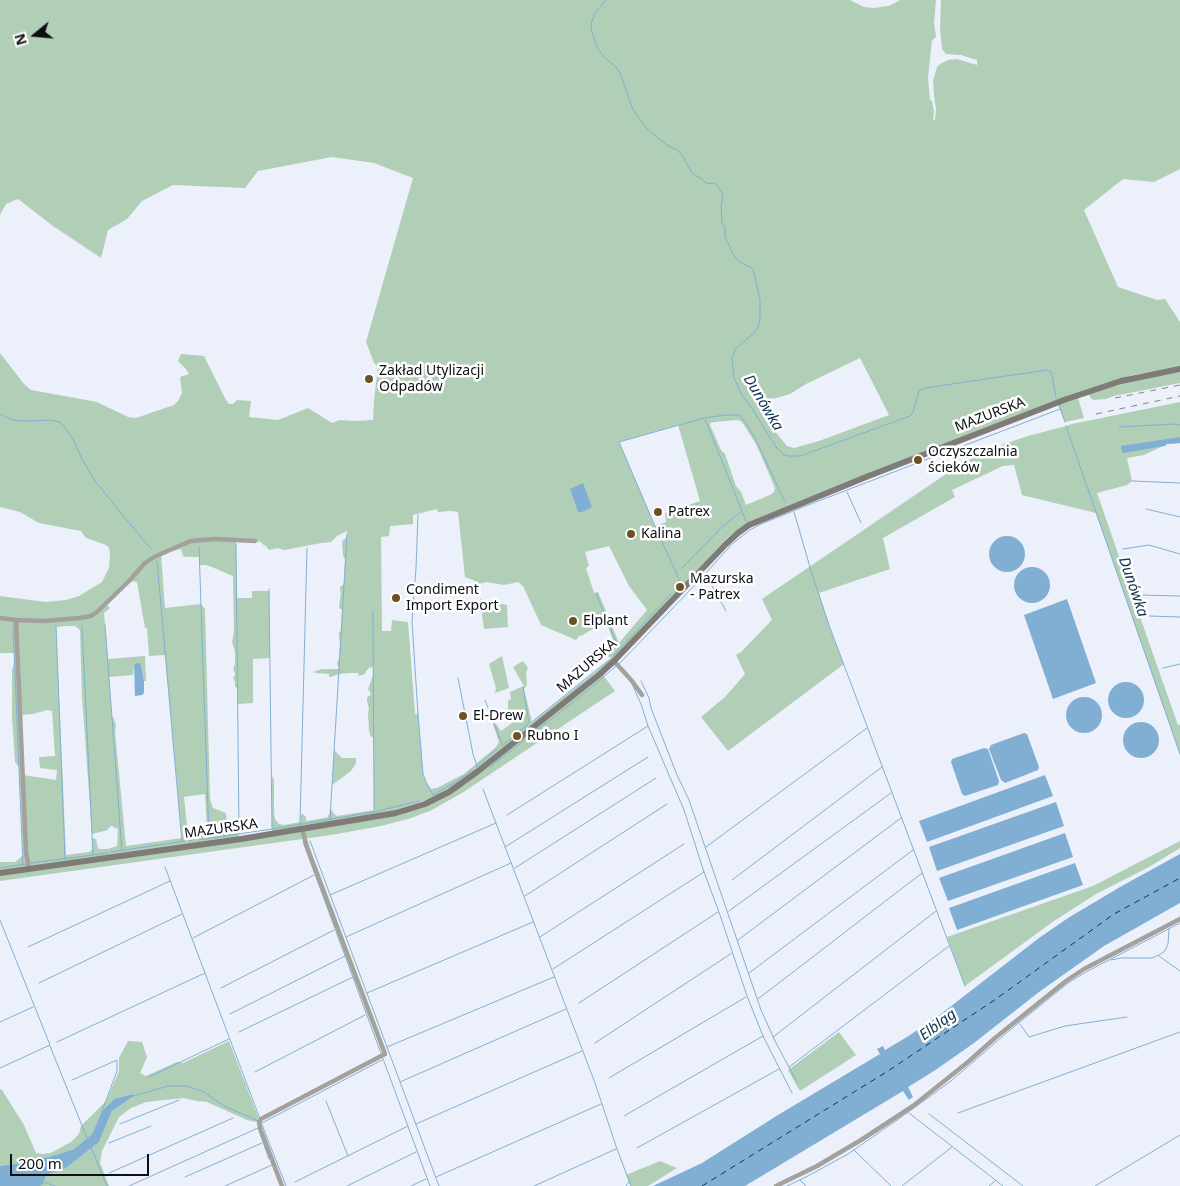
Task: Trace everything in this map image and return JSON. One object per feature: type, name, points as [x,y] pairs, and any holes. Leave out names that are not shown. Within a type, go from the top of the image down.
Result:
[{"type":"main road","name":"MAZURSKA","points":[[0,873],[232,840],[396,813],[442,796],[489,763],[614,661],[726,544],[749,525],[874,473],[1064,400],[1121,381],[1180,369]]},
{"type":"street","points":[[0,618],[44,621],[91,616],[129,581],[145,563],[191,541],[215,539],[255,542]]},
{"type":"street","points":[[16,620],[26,852],[29,869]]},
{"type":"street","points":[[614,661],[642,695]]},
{"type":"street","points":[[282,1186],[260,1128],[259,1122],[261,1119],[385,1054],[307,847],[302,829]]},
{"type":"street","points":[[776,1186],[817,1166],[862,1140],[913,1106],[995,1038],[1084,969],[1180,919]]},
{"type":"green space","points":[[0,0],[850,0],[864,7],[874,8],[888,6],[900,0],[936,0],[934,23],[936,37],[932,40],[928,78],[930,100],[932,101],[934,112],[933,119],[935,120],[936,109],[933,81],[937,67],[948,60],[957,59],[977,65],[977,60],[961,55],[946,54],[942,49],[940,29],[941,0],[1180,0],[1180,169],[1154,182],[1123,179],[1084,210],[1118,287],[1157,300],[1165,299],[1180,322],[1180,367],[1133,375],[1057,400],[876,470],[747,523],[728,537],[610,662],[455,786],[429,799],[398,810],[272,832],[272,777],[274,781],[274,813],[275,819],[279,824],[300,822],[301,814],[306,817],[306,821],[328,817],[331,809],[337,816],[374,810],[374,739],[370,735],[369,730],[367,701],[371,694],[368,689],[373,675],[373,667],[369,668],[365,674],[359,676],[358,673],[350,673],[329,677],[329,674],[313,672],[322,669],[339,669],[337,663],[339,659],[339,632],[341,631],[342,609],[339,606],[340,587],[344,584],[345,559],[342,543],[346,538],[347,531],[337,536],[331,542],[284,550],[278,548],[269,550],[261,542],[236,540],[237,598],[252,598],[252,591],[269,591],[270,658],[253,659],[253,703],[238,704],[238,688],[235,687],[233,678],[235,675],[233,669],[235,652],[232,642],[234,631],[233,576],[207,565],[199,565],[199,557],[183,556],[181,549],[161,554],[165,608],[201,604],[205,609],[210,799],[213,808],[226,813],[228,832],[239,829],[239,837],[0,871],[0,862],[15,862],[23,855],[19,767],[15,762],[12,717],[14,653],[0,653],[0,596],[46,602],[66,600],[79,596],[102,582],[109,568],[110,554],[109,548],[106,545],[86,538],[81,531],[39,523],[20,512],[0,507],[0,353],[24,384],[31,390],[97,402],[128,417],[136,418],[174,405],[178,401],[182,393],[180,377],[189,374],[178,361],[181,354],[204,356],[229,404],[233,404],[237,400],[251,401],[249,417],[278,420],[308,408],[332,423],[340,420],[373,420],[378,367],[374,363],[366,342],[413,178],[374,163],[332,157],[258,171],[245,188],[173,185],[142,201],[127,219],[108,230],[101,258],[53,226],[18,199],[6,204],[0,215]],"holes":[[[860,358],[889,415],[819,441],[794,448],[787,446],[774,430],[757,402],[790,394],[806,384]],[[741,421],[756,444],[775,488],[774,492],[746,505],[741,492],[736,486],[725,454],[721,450],[710,423]],[[678,425],[700,501],[665,513],[666,522],[655,526],[619,442]],[[437,509],[438,512],[458,512],[465,577],[478,584],[486,582],[504,585],[518,582],[523,586],[541,625],[576,640],[580,635],[606,621],[613,640],[602,653],[611,658],[532,722],[524,689],[527,685],[526,673],[528,668],[523,661],[513,667],[524,686],[510,692],[511,699],[508,701],[508,709],[513,716],[515,715],[516,720],[501,731],[496,724],[493,724],[499,742],[496,747],[464,774],[437,788],[431,789],[423,774],[418,714],[415,714],[408,622],[392,620],[391,631],[382,631],[381,537],[389,536],[390,526],[413,524],[413,515]],[[609,546],[629,586],[647,610],[619,643],[598,592],[594,593],[586,568],[589,566],[585,552]],[[129,581],[137,582],[145,628],[147,628],[149,656],[165,655],[182,838],[126,846],[116,725],[112,717],[109,677],[133,675],[134,665],[137,663],[141,665],[144,681],[146,681],[145,656],[108,659],[104,613],[110,608],[106,604]],[[75,626],[80,630],[82,697],[92,834],[108,830],[107,828],[110,828],[110,826],[118,829],[117,846],[108,849],[98,849],[96,839],[92,838],[93,849],[89,852],[66,855],[56,627]],[[47,710],[52,711],[55,756],[39,757],[40,768],[57,770],[56,780],[23,775],[20,715]],[[205,794],[207,832],[188,834],[184,797]]]},
{"type":"green space","points":[[1180,372],[1180,383],[1106,399],[1093,400],[1089,394],[1134,380]]},
{"type":"green space","points":[[1078,398],[1084,418],[1065,422],[1058,405]]},
{"type":"green space","points":[[1180,402],[1180,443],[1167,444],[1144,455],[1127,458],[1132,481],[1127,485],[1097,493],[1178,725],[1180,725],[1180,754],[1096,513],[1022,495],[1014,465],[1003,466],[952,490],[955,497],[883,538],[890,569],[819,593],[844,664],[728,751],[701,717],[725,697],[745,674],[736,655],[772,620],[762,599],[943,476],[970,459],[1028,436],[1072,424]]},
{"type":"green space","points":[[480,599],[507,605],[508,627],[484,629]]},
{"type":"green space","points":[[502,656],[509,688],[495,693],[496,688],[489,664]]},
{"type":"green space","points":[[603,675],[615,691],[462,793],[430,811],[408,819],[331,835],[0,881],[0,875],[229,843],[429,805]]},
{"type":"green space","points":[[334,750],[342,758],[356,758],[356,763],[351,771],[332,785]]},
{"type":"green space","points":[[1180,841],[1180,848],[1149,867],[1096,894],[1051,923],[965,986],[947,937],[1093,886]]},
{"type":"green space","points":[[839,1032],[856,1055],[800,1091],[788,1070]]},
{"type":"green space","points":[[128,1041],[142,1042],[147,1057],[140,1073],[146,1076],[177,1062],[183,1063],[229,1041],[259,1119],[256,1122],[247,1120],[207,1102],[183,1098],[146,1102],[131,1108],[119,1117],[102,1151],[100,1163],[109,1186],[40,1186],[46,1175],[66,1168],[99,1142],[112,1111],[134,1096],[133,1094],[114,1099],[102,1111],[92,1134],[74,1149],[52,1156],[0,1166],[0,1089],[24,1125],[36,1153],[51,1153],[71,1142],[79,1134],[81,1126],[106,1101],[119,1071],[119,1058]]},
{"type":"green space","points":[[660,1161],[677,1168],[648,1186],[631,1186],[626,1175]]},
{"type":"water","points":[[1180,437],[1180,443],[1123,453],[1121,449],[1121,446]]},
{"type":"water","points":[[583,483],[592,507],[578,512],[570,489]]},
{"type":"water","points":[[1007,536],[1014,537],[1020,541],[1024,547],[1024,561],[1020,567],[1014,571],[1007,572],[1000,571],[994,567],[990,561],[989,554],[990,547],[994,541],[1000,537]]},
{"type":"water","points":[[1032,567],[1039,568],[1045,572],[1049,578],[1049,592],[1045,598],[1039,602],[1032,603],[1025,602],[1019,598],[1015,592],[1014,585],[1015,578],[1019,572],[1025,568]]},
{"type":"water","points":[[1067,599],[1096,683],[1053,699],[1024,615]]},
{"type":"water","points":[[137,663],[141,665],[144,693],[135,696],[134,665]]},
{"type":"water","points":[[1126,682],[1133,683],[1139,687],[1143,693],[1143,707],[1139,713],[1133,717],[1126,718],[1119,717],[1113,713],[1109,707],[1108,700],[1109,693],[1113,687],[1119,683]]},
{"type":"water","points":[[1084,697],[1091,698],[1097,702],[1101,708],[1101,722],[1097,728],[1091,732],[1084,733],[1077,732],[1071,728],[1067,722],[1066,715],[1067,708],[1071,702],[1077,698]]},
{"type":"water","points":[[1141,722],[1148,723],[1154,727],[1158,733],[1158,747],[1154,753],[1148,757],[1141,758],[1134,757],[1128,753],[1124,747],[1123,740],[1124,733],[1128,727],[1134,723]]},
{"type":"water","points":[[1024,733],[1027,734],[1039,767],[1038,770],[1005,783],[1001,780],[989,749],[991,745]]},
{"type":"water","points":[[984,748],[988,749],[999,781],[998,785],[965,796],[962,794],[951,762],[952,759]]},
{"type":"water","points":[[1045,775],[1053,796],[927,842],[919,821]]},
{"type":"water","points":[[1056,802],[1064,826],[937,871],[929,847]]},
{"type":"water","points":[[1065,833],[1073,857],[948,901],[939,878]]},
{"type":"water","name":"Elbląg","points":[[1180,854],[1180,903],[1104,946],[1039,992],[974,1043],[908,1087],[913,1097],[909,1100],[903,1091],[745,1186],[653,1186],[702,1163],[880,1054],[877,1049],[883,1046],[885,1050],[907,1037],[937,1017],[1039,938],[1068,918]]},
{"type":"water","points":[[1075,863],[1083,885],[957,930],[949,908]]},
{"type":"water","points":[[133,1094],[134,1096],[112,1111],[99,1142],[66,1168],[46,1175],[43,1184],[40,1186],[0,1186],[0,1166],[52,1156],[74,1149],[92,1134],[102,1111],[114,1099]]},
{"type":"waterway","name":"Dunówka","points":[[606,0],[595,13],[591,24],[598,49],[620,73],[633,110],[648,130],[668,146],[677,150],[692,173],[707,184],[716,184],[721,191],[723,194],[721,207],[722,223],[725,228],[725,237],[736,258],[743,264],[751,267],[754,273],[760,300],[760,318],[754,333],[735,349],[732,359],[734,378],[742,395],[776,447],[784,455],[800,456],[910,416],[919,391],[925,388],[1047,370],[1052,375],[1056,398]]},
{"type":"waterway","name":"Dunówka","points":[[1059,405],[1065,422]]},
{"type":"waterway","points":[[942,454],[1060,409]]},
{"type":"waterway","points":[[0,414],[12,420],[51,420],[59,422],[65,427],[93,478],[152,550]]},
{"type":"waterway","points":[[681,584],[619,442],[704,418],[739,415],[756,440],[785,502]]},
{"type":"waterway","points":[[705,419],[746,521]]},
{"type":"waterway","points":[[1119,427],[1180,425]]},
{"type":"waterway","name":"Dunówka","points":[[1066,426],[1180,754]]},
{"type":"waterway","points":[[619,664],[732,544],[750,530],[803,507],[933,457]]},
{"type":"waterway","points":[[1132,481],[1180,483]]},
{"type":"waterway","points":[[847,492],[861,523]]},
{"type":"waterway","points":[[1146,509],[1180,517]]},
{"type":"waterway","points":[[681,569],[723,526],[742,511]]},
{"type":"waterway","points":[[794,512],[830,628],[965,986]]},
{"type":"waterway","points":[[418,515],[412,622],[423,774],[433,795],[472,770]]},
{"type":"waterway","points":[[330,819],[347,535]]},
{"type":"waterway","points":[[236,544],[239,833]]},
{"type":"waterway","points":[[1123,549],[1149,545],[1180,554]]},
{"type":"waterway","points":[[199,547],[209,838]]},
{"type":"waterway","points":[[300,824],[307,548]]},
{"type":"waterway","points":[[157,561],[182,842]]},
{"type":"waterway","points":[[706,575],[726,611]]},
{"type":"waterway","points":[[269,589],[272,829]]},
{"type":"waterway","points":[[596,593],[619,649]]},
{"type":"waterway","points":[[614,655],[671,594]]},
{"type":"waterway","points":[[1139,595],[1180,596]]},
{"type":"waterway","points":[[373,611],[374,810]]},
{"type":"waterway","points":[[1149,616],[1180,617]]},
{"type":"waterway","points":[[105,625],[122,851]]},
{"type":"waterway","points":[[13,626],[23,865]]},
{"type":"waterway","points":[[56,626],[65,859]]},
{"type":"waterway","points":[[82,626],[93,855]]},
{"type":"waterway","points":[[533,721],[609,660]]},
{"type":"waterway","points":[[1163,668],[1180,664]]},
{"type":"waterway","points":[[490,767],[616,666]]},
{"type":"waterway","points":[[458,678],[477,766]]},
{"type":"waterway","points":[[641,681],[677,775],[689,800],[761,1010],[797,1082]]},
{"type":"waterway","points":[[553,969],[704,872],[684,810],[633,686]]},
{"type":"waterway","points":[[502,746],[529,723],[523,687]]},
{"type":"waterway","points":[[485,700],[502,744]]},
{"type":"waterway","points":[[507,815],[648,726]]},
{"type":"waterway","points":[[706,847],[867,728]]},
{"type":"waterway","points":[[476,767],[497,749]]},
{"type":"waterway","points":[[505,847],[648,757]]},
{"type":"waterway","points":[[732,880],[882,767]]},
{"type":"waterway","points":[[515,868],[656,778]]},
{"type":"waterway","points":[[483,789],[595,1083],[631,1186]]},
{"type":"waterway","points":[[729,911],[891,793]]},
{"type":"waterway","points":[[198,840],[374,812],[419,801]]},
{"type":"waterway","points":[[525,896],[667,804]]},
{"type":"waterway","points":[[738,940],[901,818]]},
{"type":"waterway","points":[[330,895],[496,823]]},
{"type":"waterway","points":[[189,841],[193,840]]},
{"type":"waterway","points":[[111,852],[185,841]]},
{"type":"waterway","points":[[310,841],[439,1186]]},
{"type":"waterway","points":[[303,842],[430,1186]]},
{"type":"waterway","points":[[540,937],[684,844]]},
{"type":"waterway","points":[[749,973],[913,850]]},
{"type":"waterway","points":[[31,863],[108,853]]},
{"type":"waterway","points":[[346,937],[511,863]]},
{"type":"waterway","points":[[0,868],[26,864]]},
{"type":"waterway","points":[[165,867],[260,1119]]},
{"type":"waterway","points":[[704,872],[747,996],[763,1036],[792,1093]]},
{"type":"waterway","points":[[758,999],[922,873]]},
{"type":"waterway","points":[[193,938],[314,875]]},
{"type":"waterway","points":[[28,947],[170,881]]},
{"type":"waterway","points":[[773,1037],[936,911]]},
{"type":"waterway","points":[[579,1003],[718,912]]},
{"type":"waterway","points":[[39,983],[182,914]]},
{"type":"waterway","points":[[0,920],[50,1045],[0,1068]]},
{"type":"waterway","points":[[367,993],[533,922]]},
{"type":"waterway","points":[[787,1186],[848,1154],[900,1118],[951,1081],[1068,983],[1180,923]]},
{"type":"waterway","points":[[1111,960],[1121,958],[1152,958],[1159,955],[1165,951],[1168,944],[1169,929]]},
{"type":"waterway","points":[[221,988],[334,930]]},
{"type":"waterway","points":[[789,1067],[949,946]]},
{"type":"waterway","points":[[595,1043],[732,953]]},
{"type":"waterway","points":[[230,1014],[345,956]]},
{"type":"waterway","points":[[1159,956],[1180,971]]},
{"type":"waterway","points":[[57,1042],[205,973]]},
{"type":"waterway","points":[[239,1032],[353,977]]},
{"type":"waterway","points":[[387,1047],[554,977]]},
{"type":"waterway","points":[[609,1078],[746,997]]},
{"type":"waterway","points":[[0,1022],[33,1007]]},
{"type":"waterway","points":[[400,1082],[566,1009]]},
{"type":"waterway","points":[[255,1072],[365,1015]]},
{"type":"waterway","points":[[1020,1024],[1029,1037],[1065,1026],[1127,1017]]},
{"type":"waterway","points":[[958,1113],[1180,1032]]},
{"type":"waterway","points":[[624,1116],[763,1036]]},
{"type":"waterway","points":[[149,1077],[229,1039]]},
{"type":"waterway","points":[[50,1046],[87,1138]]},
{"type":"waterway","points":[[416,1124],[582,1051]]},
{"type":"waterway","points":[[72,1080],[117,1060],[117,1071],[102,1111]]},
{"type":"waterway","points":[[262,1123],[382,1060]]},
{"type":"waterway","points":[[637,1148],[779,1069]]},
{"type":"waterway","points":[[134,1096],[168,1086],[187,1086],[204,1092],[224,1106],[258,1121]]},
{"type":"waterway","points":[[120,1124],[179,1100]]},
{"type":"waterway","points":[[326,1101],[348,1156]]},
{"type":"waterway","points":[[436,1177],[601,1104]]},
{"type":"waterway","points":[[909,1113],[1003,1186]]},
{"type":"waterway","points":[[929,1114],[1023,1186]]},
{"type":"waterway","points":[[109,1173],[233,1118]]},
{"type":"waterway","points":[[261,1122],[286,1186]]},
{"type":"waterway","points":[[109,1143],[151,1126]]},
{"type":"waterway","points":[[295,1182],[408,1126]]},
{"type":"waterway","points":[[129,1186],[258,1128],[269,1159]]},
{"type":"waterway","points":[[1095,1186],[1180,1135]]},
{"type":"waterway","points":[[185,1177],[262,1143]]},
{"type":"waterway","points":[[91,1147],[107,1186]]},
{"type":"waterway","points":[[902,1186],[952,1147]]},
{"type":"waterway","points":[[534,1186],[616,1149]]},
{"type":"waterway","points":[[854,1150],[891,1186]]},
{"type":"waterway","points":[[347,1186],[416,1152]]},
{"type":"waterway","points":[[225,1186],[272,1165]]},
{"type":"waterway","points":[[411,1186],[426,1179]]},
{"type":"waterway","points":[[800,1180],[806,1186]]},
{"type":"waterway","points":[[989,1186],[995,1181]]},
{"type":"waterway","points":[[44,1182],[55,1186]]},
{"type":"waterway","points":[[626,1186],[629,1182]]},
{"type":"ferry route","points":[[702,1186],[888,1071],[996,999],[1114,914],[1180,878]]},
{"type":"railway","points":[[1115,398],[1180,385]]},
{"type":"railway","points":[[1096,414],[1180,396]]},
{"type":"place","name":"Zakład Utylizacji Odpadów","points":[[369,379]]},
{"type":"place","name":"Oczyszczalnia ścieków","points":[[918,460]]},
{"type":"place","name":"Patrex","points":[[658,512]]},
{"type":"place","name":"Kalina","points":[[631,534]]},
{"type":"place","name":"Mazurska - Patrex","points":[[680,587]]},
{"type":"place","name":"Condiment Import Export","points":[[396,598]]},
{"type":"place","name":"Elplant","points":[[573,621]]},
{"type":"place","name":"El-Drew","points":[[463,716]]},
{"type":"place","name":"Rubno I","points":[[517,736]]}]
